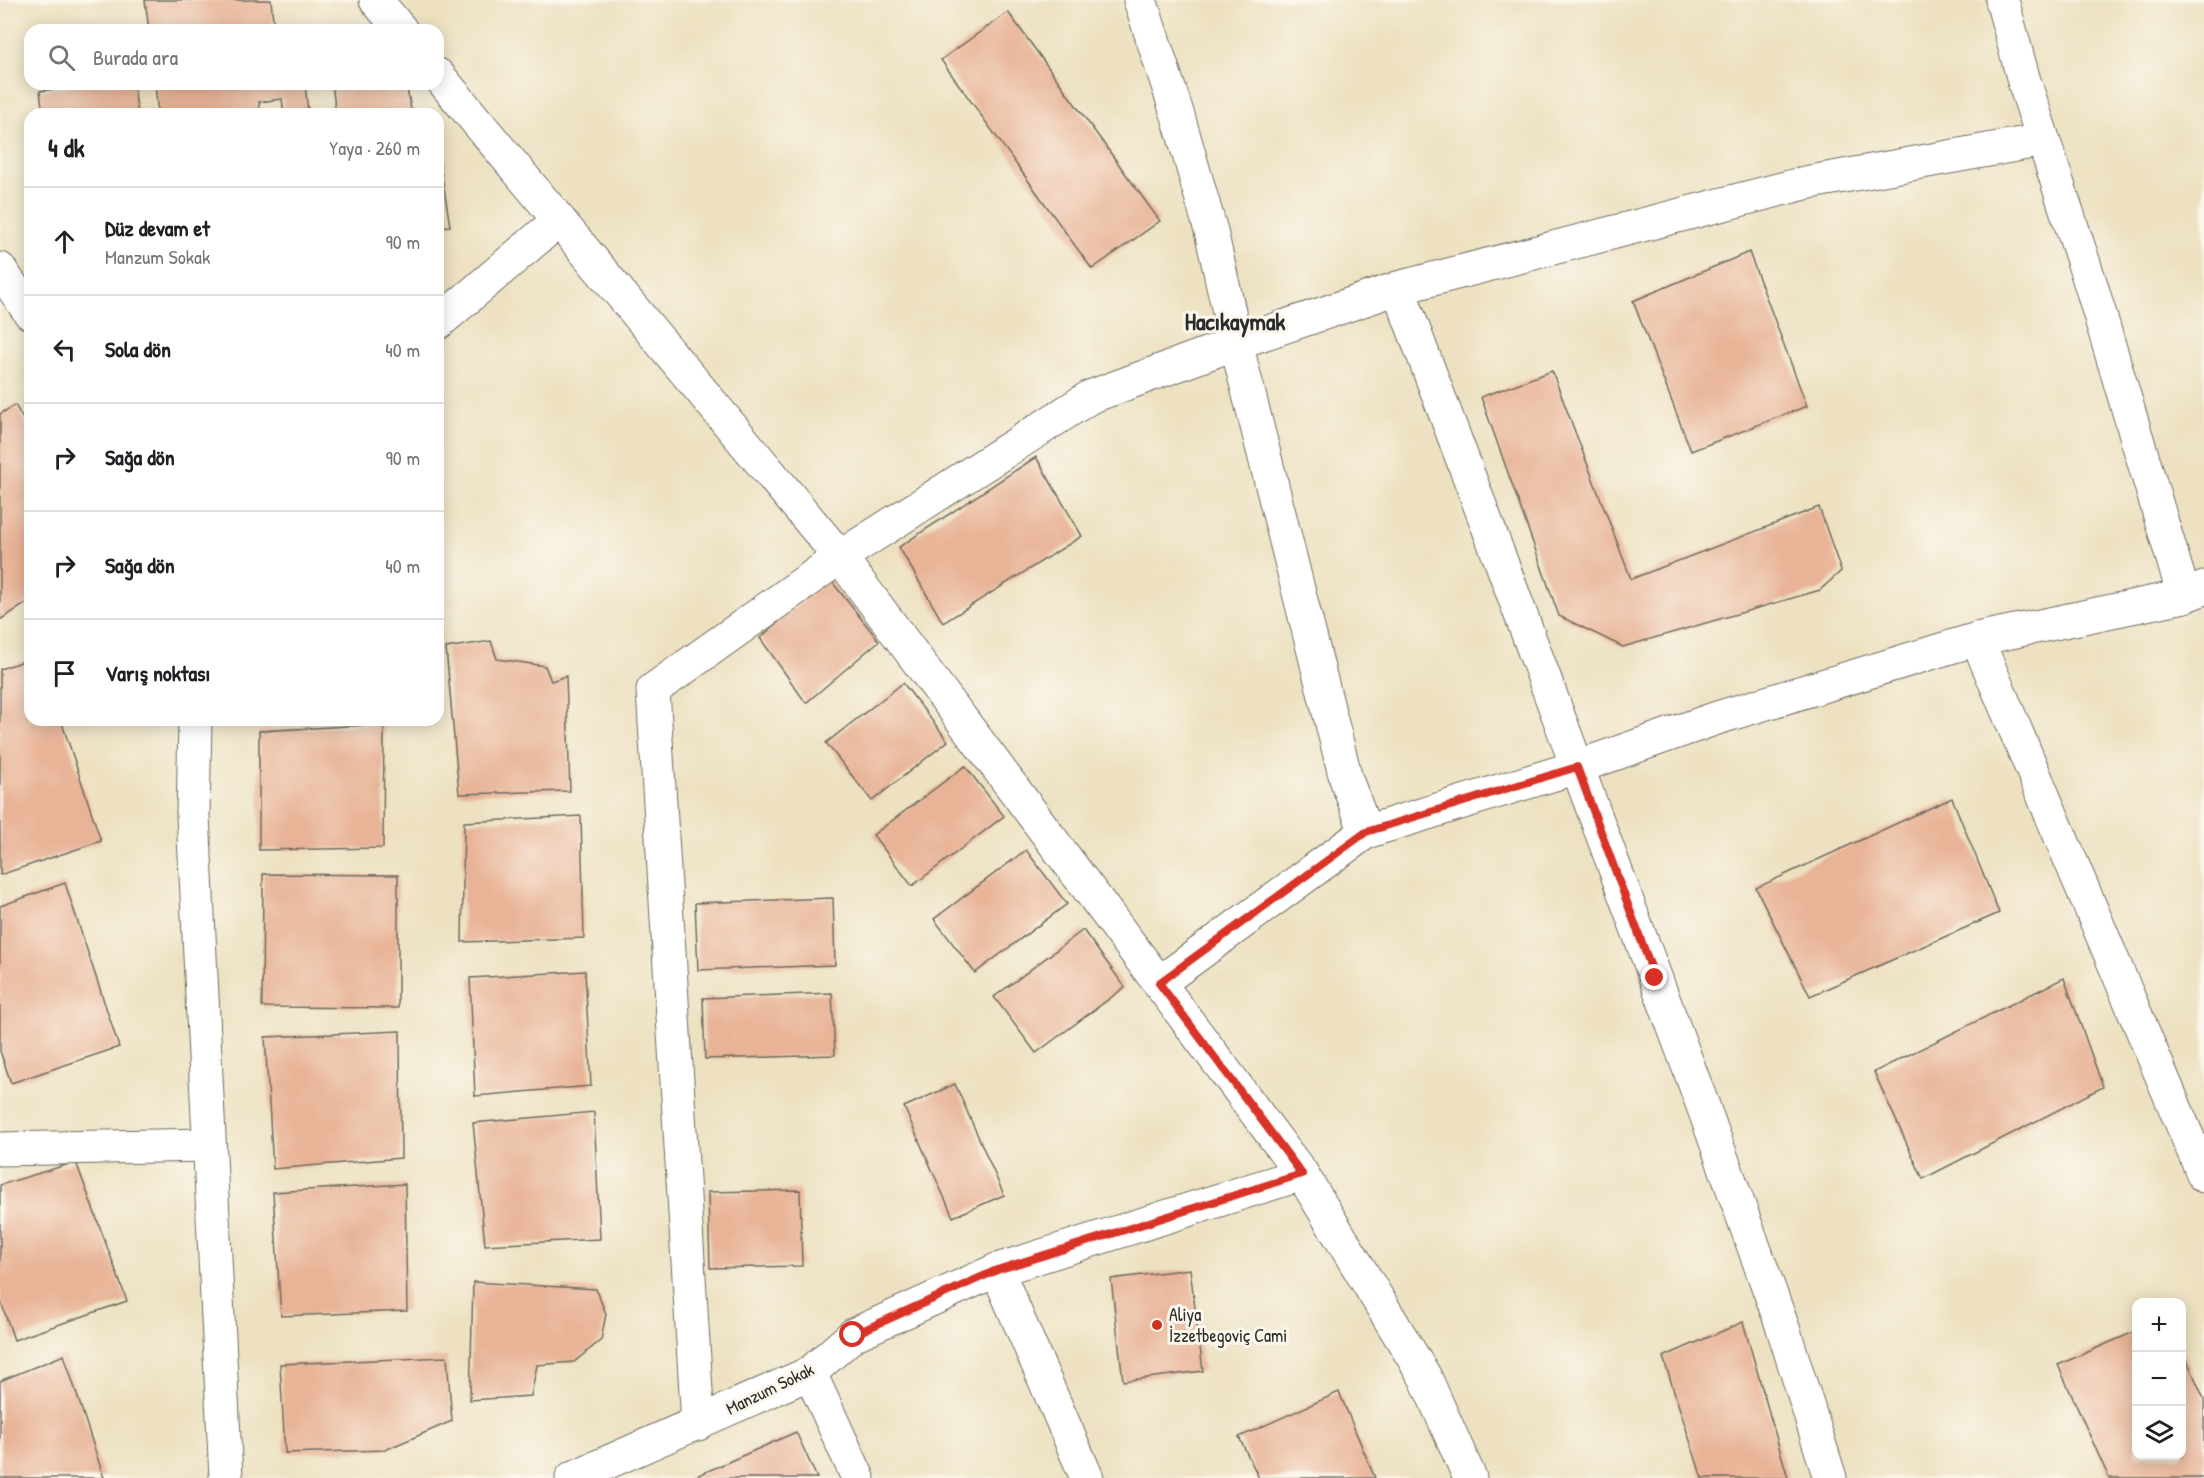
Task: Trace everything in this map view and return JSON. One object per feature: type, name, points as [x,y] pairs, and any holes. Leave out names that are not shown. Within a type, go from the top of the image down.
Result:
[{"type":"street","points":[[376,0],[396,24]]},
{"type":"street","points":[[1140,0],[1178,116],[1210,231],[1346,779],[1366,832]]},
{"type":"street","points":[[1159,983],[1366,832],[1577,767],[1717,718],[1977,639],[2194,592],[2043,140],[2002,0]]},
{"type":"street","points":[[444,82],[840,557],[1302,1174],[1425,1377],[1470,1478]]},
{"type":"street","points":[[698,1424],[653,690],[840,557],[1090,397],[1236,343],[1398,288],[1804,183],[2043,140]]},
{"type":"street","points":[[444,318],[559,220]]},
{"type":"street","points":[[0,268],[24,304]]},
{"type":"street","points":[[1398,288],[1779,1317],[1830,1478]]},
{"type":"street","points":[[1977,639],[2204,1176]]},
{"type":"street","points":[[195,726],[193,815],[226,1478]]},
{"type":"street","points":[[0,1149],[209,1145]]},
{"type":"street","name":"Manzum Sokak","points":[[572,1478],[810,1374],[853,1335],[997,1270],[1302,1174]]},
{"type":"street","points":[[997,1270],[1087,1478]]},
{"type":"street","points":[[810,1374],[858,1478]]},
{"type":"building","points":[[145,0],[271,0],[273,24],[148,24]]},
{"type":"building","points":[[1008,12],[1160,221],[1092,269],[941,60]]},
{"type":"building","points":[[134,90],[137,108],[42,108],[40,91]]},
{"type":"building","points":[[156,90],[306,90],[308,108],[283,108],[282,99],[259,102],[260,108],[157,108]]},
{"type":"building","points":[[333,90],[407,90],[411,108],[335,108]]},
{"type":"building","points":[[444,188],[450,226],[444,226]]},
{"type":"building","points":[[1749,252],[1807,406],[1691,451],[1633,301]]},
{"type":"building","points":[[1552,371],[1631,579],[1819,507],[1841,571],[1820,590],[1623,647],[1559,616],[1481,397]]},
{"type":"building","points":[[15,405],[24,421],[24,605],[0,620],[0,414]]},
{"type":"building","points":[[1036,457],[1082,536],[943,623],[899,547]]},
{"type":"building","points":[[829,578],[879,641],[806,703],[760,638]]},
{"type":"building","points":[[491,641],[497,659],[545,666],[551,681],[566,676],[570,791],[459,794],[446,648]]},
{"type":"building","points":[[24,661],[24,726],[63,726],[101,841],[0,875],[0,669]]},
{"type":"building","points":[[903,683],[948,741],[872,801],[826,743]]},
{"type":"building","points":[[384,726],[383,848],[259,850],[259,731]]},
{"type":"building","points":[[965,766],[1004,816],[912,886],[873,835]]},
{"type":"building","points":[[1952,798],[1999,913],[1810,996],[1756,888]]},
{"type":"building","points":[[581,816],[584,938],[462,942],[464,822]]},
{"type":"building","points":[[1026,850],[1067,904],[975,973],[934,919]]},
{"type":"building","points":[[263,874],[398,875],[398,1008],[262,1007]]},
{"type":"building","points":[[65,883],[119,1047],[11,1083],[0,1051],[0,906]]},
{"type":"building","points":[[833,898],[835,965],[698,970],[695,903]]},
{"type":"building","points":[[1083,930],[1125,987],[1036,1053],[994,997]]},
{"type":"building","points":[[585,971],[591,1086],[475,1096],[470,978]]},
{"type":"building","points":[[2064,978],[2103,1087],[1923,1179],[1874,1072]]},
{"type":"building","points":[[832,993],[835,1055],[705,1059],[703,998]]},
{"type":"building","points":[[400,1031],[401,1158],[273,1169],[265,1037]]},
{"type":"building","points":[[955,1084],[1004,1195],[953,1217],[904,1107]]},
{"type":"building","points":[[594,1112],[600,1239],[485,1245],[473,1123]]},
{"type":"building","points":[[76,1162],[127,1301],[14,1340],[0,1299],[0,1185]]},
{"type":"building","points":[[405,1184],[407,1311],[281,1316],[273,1192]]},
{"type":"building","points":[[800,1190],[802,1266],[710,1268],[708,1192]]},
{"type":"building","name":"Aliya İzzetbegoviç Cami","points":[[1190,1269],[1203,1371],[1123,1381],[1111,1279]]},
{"type":"building","points":[[473,1282],[596,1289],[606,1314],[601,1340],[574,1362],[537,1365],[531,1396],[470,1400]]},
{"type":"building","points":[[1743,1322],[1788,1478],[1702,1478],[1663,1357]]},
{"type":"building","points":[[2132,1333],[2132,1460],[2186,1460],[2186,1358],[2204,1399],[2204,1478],[2109,1478],[2058,1365]]},
{"type":"building","points":[[64,1355],[104,1478],[0,1478],[0,1381]]},
{"type":"building","points":[[447,1357],[452,1421],[385,1450],[285,1453],[280,1364]]},
{"type":"building","points":[[1339,1392],[1375,1478],[1259,1478],[1239,1437]]},
{"type":"building","points":[[796,1432],[817,1478],[692,1478]]},
{"type":"place","name":"Aliya İzzetbegoviç Cami","points":[[1157,1325]]},
{"type":"district","name":"Hacıkaymak","points":[[1235,322]]},
{"type":"route","points":[[853,1335],[997,1270],[1302,1174],[1159,983],[1366,832],[1577,767],[1655,978]]}]
